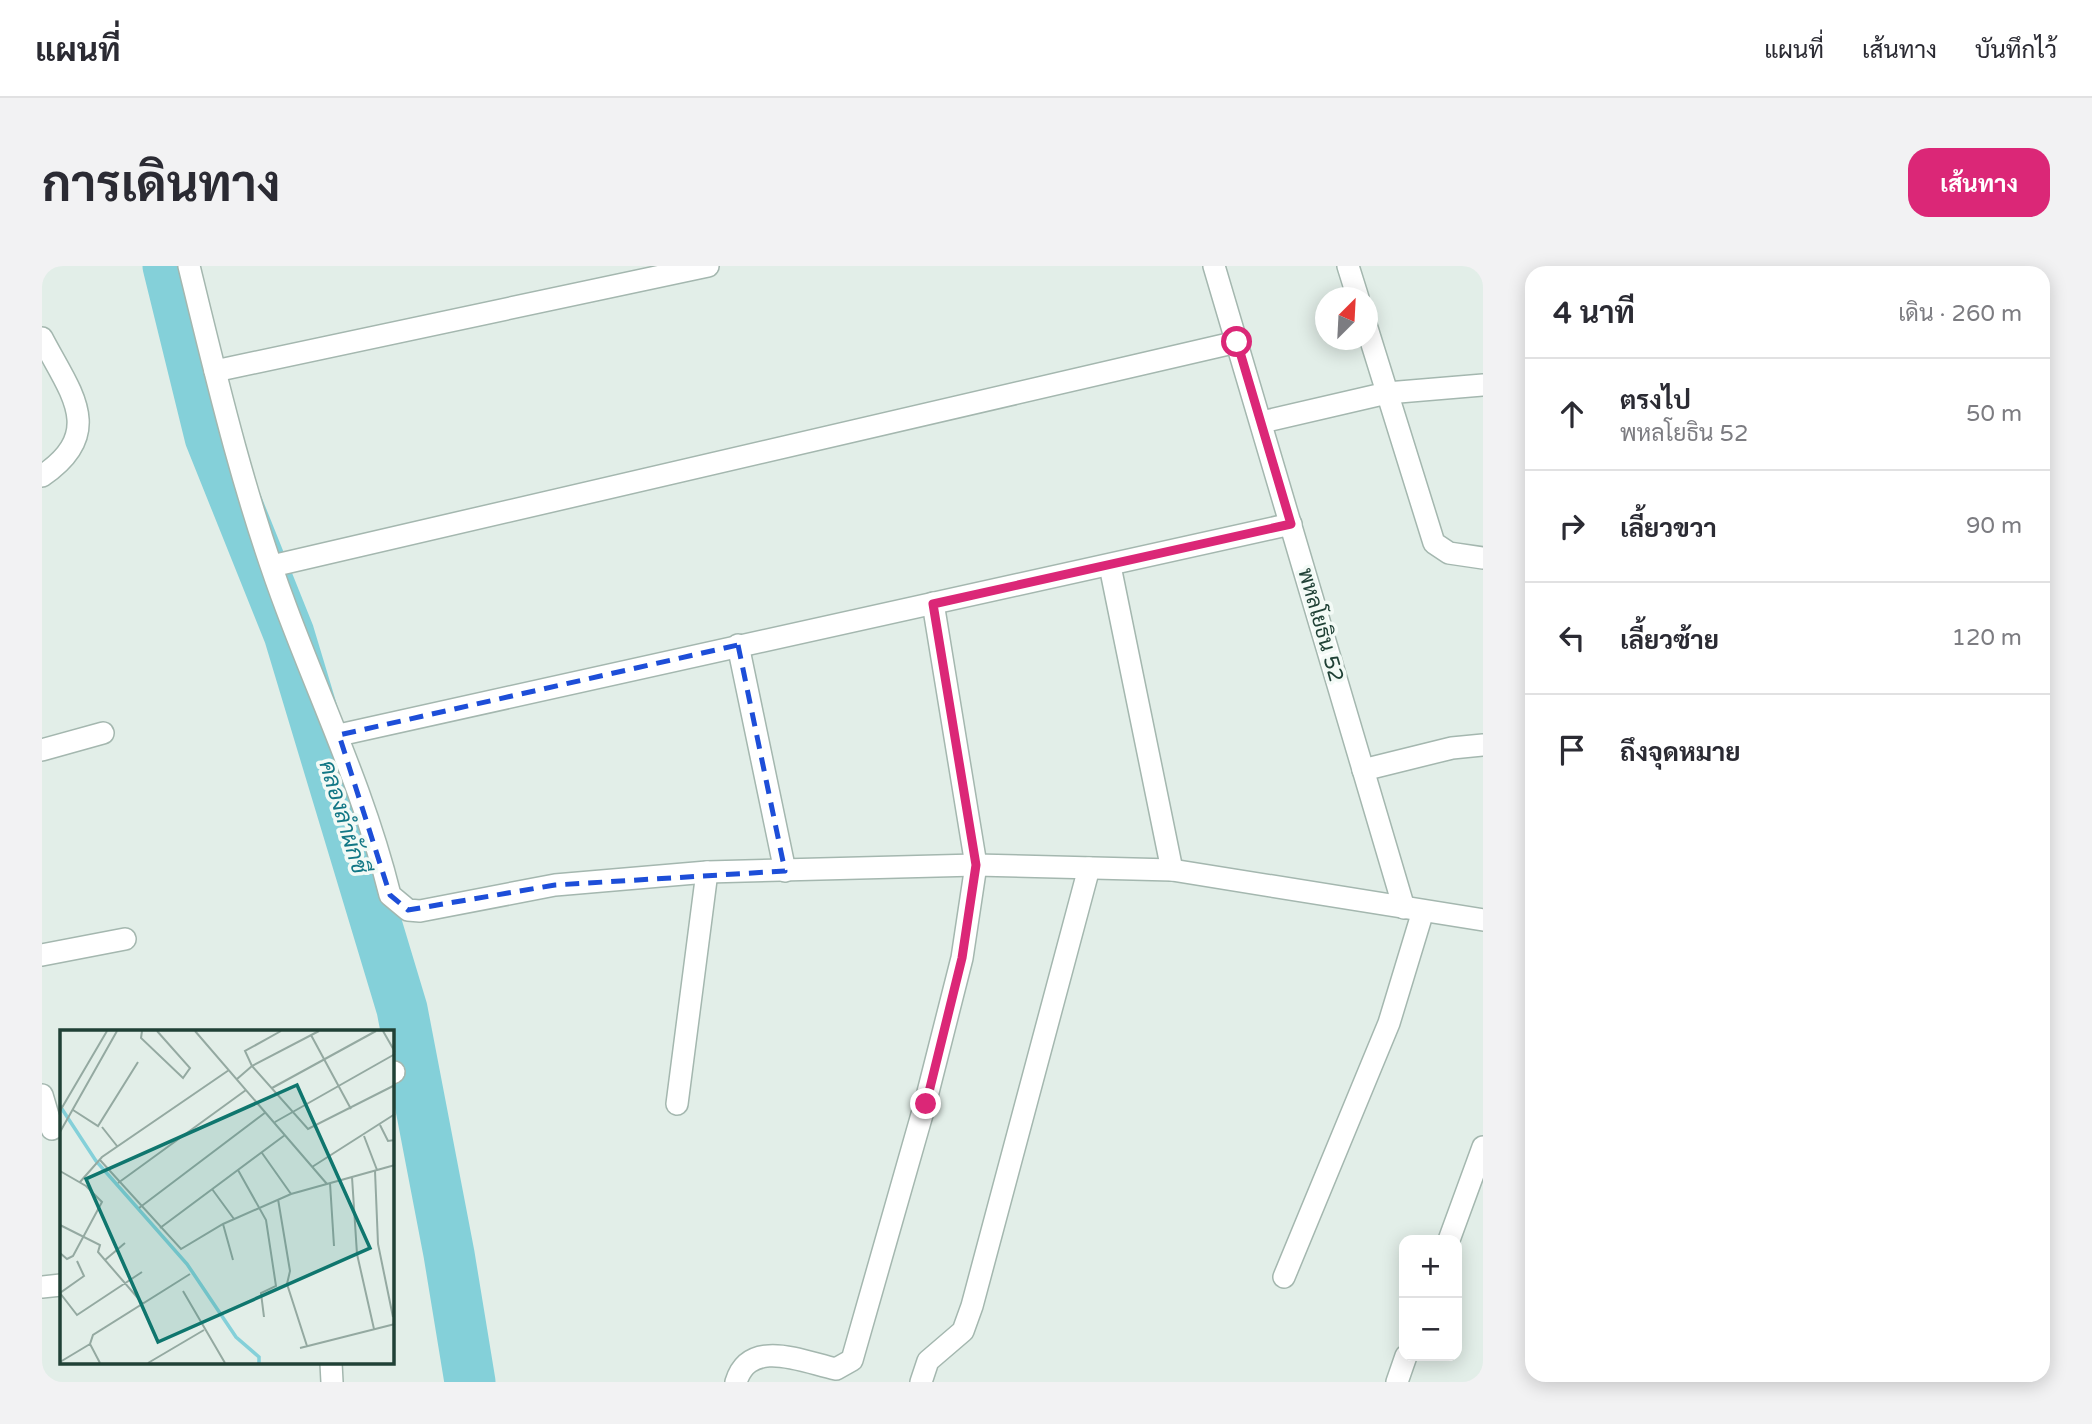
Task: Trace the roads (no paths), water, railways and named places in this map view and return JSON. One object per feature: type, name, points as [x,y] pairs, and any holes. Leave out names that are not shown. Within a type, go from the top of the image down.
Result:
[{"type":"street","points":[[189,266],[215,371],[272,566],[287,610],[339,735],[390,895],[408,910],[420,911],[555,885],[706,872],[976,865],[1172,870],[1483,920]]},
{"type":"street","points":[[215,371],[708,266]]},
{"type":"street","name":"พหลโยธิน 52","points":[[1214,266],[1363,770],[1414,910]]},
{"type":"street","points":[[1348,266],[1355,287]]},
{"type":"street","points":[[42,338],[78,409],[79,428],[71,451],[42,477]]},
{"type":"street","points":[[272,566],[1237,342]]},
{"type":"street","points":[[1374,350],[1434,543],[1449,553],[1483,558]]},
{"type":"street","points":[[1262,422],[1387,393],[1483,385]]},
{"type":"street","points":[[339,735],[1291,524]]},
{"type":"street","points":[[1110,566],[1172,870]]},
{"type":"street","points":[[736,1382],[749,1360],[761,1354],[836,1369],[852,1360],[926,1104],[962,958],[976,865],[933,604]]},
{"type":"street","points":[[738,645],[785,872]]},
{"type":"street","points":[[42,750],[103,733]]},
{"type":"street","points":[[1363,770],[1452,748],[1483,746]]},
{"type":"street","points":[[921,1382],[928,1361],[963,1331],[972,1306],[1089,868]]},
{"type":"street","points":[[677,1104],[706,872]]},
{"type":"street","points":[[1284,1277],[1389,1023],[1414,910]]},
{"type":"street","points":[[42,955],[125,939]]},
{"type":"street","points":[[42,1095],[52,1129]]},
{"type":"street","points":[[1451,1235],[1483,1147]]},
{"type":"street","points":[[42,1287],[60,1285]]},
{"type":"street","points":[[1397,1382],[1404,1361]]},
{"type":"street","points":[[331,1364],[332,1382]]},
{"type":"waterway","name":"คลองลำผักชี","points":[[168,266],[210,437],[289,634],[402,1009],[449,1254],[470,1382]]}]
